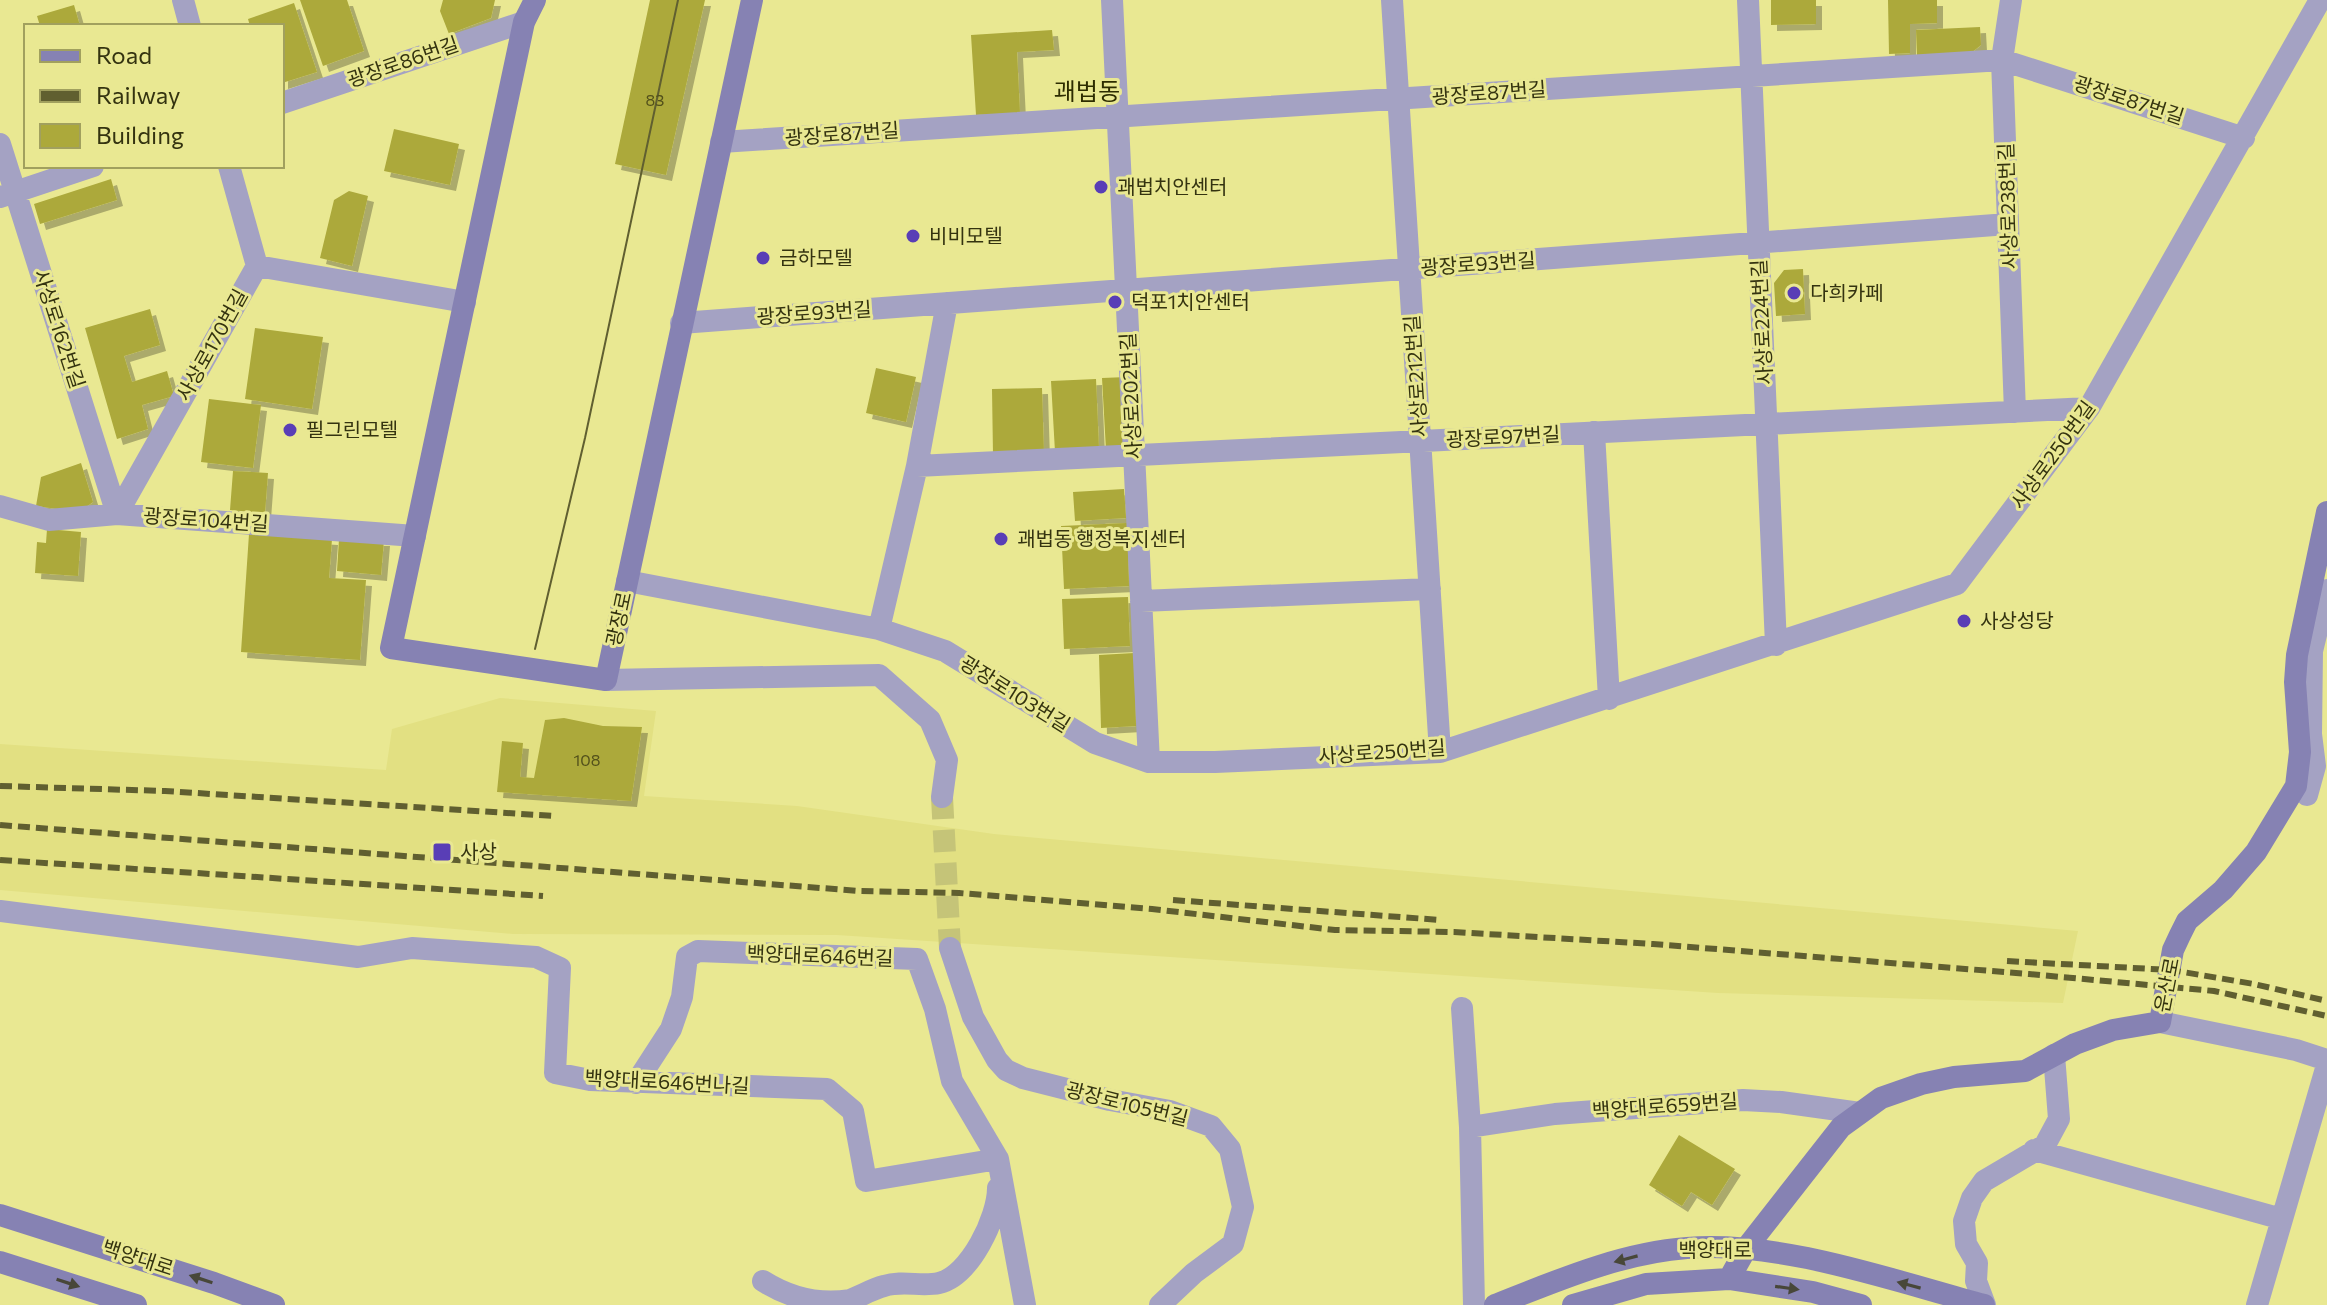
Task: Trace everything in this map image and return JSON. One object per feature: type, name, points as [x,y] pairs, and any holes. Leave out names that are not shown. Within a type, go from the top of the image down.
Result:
[{"type":"main road","points":[[535,0],[524,22],[391,648],[606,680]]},
{"type":"main road","name":"광장로","points":[[606,680],[752,0]]},
{"type":"main road","name":"운산로","points":[[1729,1279],[1747,1247],[1841,1127],[1881,1098],[1954,1077],[2025,1071],[2075,1044],[2113,1030],[2160,1022],[2173,950],[2187,921],[2223,890],[2256,852],[2296,786],[2300,752],[2295,682],[2297,655],[2327,512]]},
{"type":"main road","name":"백양대로","points":[[0,1215],[274,1305]]},
{"type":"main road","name":"백양대로","points":[[1495,1305],[1631,1256],[1686,1248],[1747,1247],[1856,1271],[1985,1305]]},
{"type":"main road","points":[[0,1262],[136,1305]]},
{"type":"main road","name":"백양대로","points":[[1573,1305],[1646,1284],[1729,1279],[1813,1292],[1861,1305]]},
{"type":"street","points":[[183,0],[189,24]]},
{"type":"street","name":"사상로202번길","points":[[1112,0],[1149,762]]},
{"type":"street","name":"사상로212번길","points":[[1392,0],[1440,752]]},
{"type":"street","name":"사상로224번길","points":[[1748,0],[1776,645]]},
{"type":"street","name":"사상로238번길","points":[[2011,0],[2002,60],[2015,412]]},
{"type":"street","name":"사상로250번길","points":[[1149,762],[1440,752],[1957,584],[2089,408],[2320,2]]},
{"type":"street","name":"광장로86번길","points":[[284,102],[524,22]]},
{"type":"street","name":"광장로87번길","points":[[721,142],[2002,60],[2244,138]]},
{"type":"street","name":"사상로162번길","points":[[0,144],[8,195],[117,514]]},
{"type":"street","points":[[8,195],[87,168]]},
{"type":"street","name":"사상로170번길","points":[[117,514],[257,266],[230,168]]},
{"type":"street","name":"광장로93번길","points":[[681,323],[2008,224]]},
{"type":"street","points":[[257,266],[465,302]]},
{"type":"street","points":[[879,629],[917,466],[947,303]]},
{"type":"street","name":"광장로97번길","points":[[917,466],[2089,408]]},
{"type":"street","points":[[1594,432],[1609,699]]},
{"type":"street","name":"광장로104번길","points":[[0,506],[49,520],[117,514],[415,536]]},
{"type":"street","name":"광장로103번길","points":[[627,581],[879,629],[945,651],[1095,743],[1149,762]]},
{"type":"street","points":[[1141,601],[1430,589]]},
{"type":"street","points":[[2307,795],[2315,766],[2311,734],[2312,651],[2327,590]]},
{"type":"street","points":[[606,680],[879,675],[930,720],[947,760],[942,797]]},
{"type":"street","name":"백양대로646번나길","points":[[0,911],[358,957],[412,948],[536,957],[560,968],[555,1073],[590,1080],[636,1083],[827,1089],[853,1111],[866,1181],[998,1159]]},
{"type":"street","name":"광장로105번길","points":[[950,948],[973,1017],[1006,1070],[1023,1078],[1110,1100],[1170,1111],[1211,1126],[1230,1149],[1243,1207],[1233,1244],[1194,1273],[1160,1305]]},
{"type":"street","name":"백양대로646번길","points":[[636,1083],[671,1029],[682,997],[687,957],[698,951],[917,959],[935,1009],[952,1081],[998,1159],[1025,1305]]},
{"type":"street","points":[[1462,1008],[1470,1127],[1474,1305]]},
{"type":"street","points":[[2160,1022],[2296,1050],[2327,1062],[2257,1305]]},
{"type":"street","name":"백양대로","points":[[1985,1305],[1976,1281],[1977,1263],[1966,1244],[1964,1221],[1972,1198],[1984,1181],[2045,1145],[2059,1119],[2054,1055]]},
{"type":"street","name":"백양대로659번길","points":[[1470,1127],[1555,1114],[1743,1100],[1860,1113]]},
{"type":"street","points":[[2034,1150],[2282,1219]]},
{"type":"street","points":[[763,1281],[784,1294],[814,1305],[846,1302],[901,1282],[942,1283],[968,1263],[987,1230],[998,1199],[998,1159]]},
{"type":"shaded area","points":[[500,698],[656,711],[644,796],[797,806],[994,834],[2078,931],[2063,1003],[1718,993],[837,935],[513,934],[0,890],[0,744],[386,770],[392,729]]},
{"type":"building","points":[[300,0],[347,0],[364,51],[323,66]]},
{"type":"building","points":[[443,0],[495,0],[491,18],[449,34],[440,11]]},
{"type":"building","points":[[650,0],[705,0],[666,175],[615,164]]},
{"type":"building","points":[[1771,0],[1816,0],[1816,24],[1771,25]]},
{"type":"building","points":[[1888,0],[1937,0],[1937,23],[1910,24],[1910,53],[1889,54]]},
{"type":"building","points":[[294,3],[317,72],[284,82],[284,24],[249,24],[248,19]]},
{"type":"building","points":[[74,5],[79,24],[39,24],[37,16]]},
{"type":"building","points":[[1980,27],[1981,45],[1966,57],[1917,59],[1916,30]]},
{"type":"building","points":[[1052,30],[1054,50],[1017,52],[1020,113],[976,115],[971,35]]},
{"type":"building","points":[[394,129],[459,144],[450,185],[384,171]]},
{"type":"building","points":[[111,179],[117,200],[40,224],[34,204]]},
{"type":"building","points":[[349,191],[368,196],[352,266],[320,258],[334,200]]},
{"type":"building","points":[[1803,269],[1805,314],[1776,316],[1774,283],[1784,270]]},
{"type":"building","points":[[150,309],[160,345],[124,356],[132,382],[167,371],[174,396],[142,405],[148,429],[117,439],[85,328]]},
{"type":"building","points":[[255,328],[323,337],[312,409],[245,399]]},
{"type":"building","points":[[876,368],[916,377],[906,422],[866,413]]},
{"type":"building","points":[[1127,377],[1130,449],[1106,450],[1102,378]]},
{"type":"building","points":[[1096,379],[1099,449],[1055,452],[1051,381]]},
{"type":"building","points":[[1042,388],[1044,454],[993,455],[992,389]]},
{"type":"building","points":[[209,399],[261,405],[253,468],[201,462]]},
{"type":"building","points":[[81,463],[93,502],[79,512],[36,506],[41,477]]},
{"type":"building","points":[[233,471],[268,473],[265,513],[230,510]]},
{"type":"building","points":[[1124,489],[1126,518],[1075,521],[1073,492]]},
{"type":"building","points":[[1127,523],[1129,586],[1064,589],[1061,526]]},
{"type":"building","points":[[47,529],[81,532],[78,576],[35,573],[37,542],[46,543]]},
{"type":"building","points":[[249,534],[332,539],[329,578],[366,580],[360,660],[241,652]]},
{"type":"building","points":[[339,539],[384,540],[381,575],[337,571]]},
{"type":"building","points":[[1128,597],[1130,646],[1064,649],[1062,599]]},
{"type":"building","points":[[1134,653],[1136,726],[1101,728],[1099,655]]},
{"type":"building","points":[[564,718],[603,726],[642,727],[631,801],[497,792],[502,741],[523,743],[520,777],[534,778],[545,720]]},
{"type":"building","points":[[1679,1135],[1735,1169],[1712,1205],[1691,1192],[1682,1206],[1649,1185]]},
{"type":"tunnel","points":[[942,797],[950,948]]},
{"type":"tram line","points":[[535,649],[585,438],[678,0]]},
{"type":"railway","points":[[0,786],[165,791],[554,816]]},
{"type":"railway","points":[[0,825],[860,891],[959,893],[1152,909],[1335,930],[1454,932],[1653,944],[2029,974],[2214,991],[2327,1016]]},
{"type":"railway","points":[[0,860],[543,896]]},
{"type":"railway","points":[[1173,900],[1440,920]]},
{"type":"railway","points":[[2007,961],[2171,970],[2254,984],[2327,1001]]},
{"type":"place","name":"괘법치안센터","points":[[1101,187]]},
{"type":"place","name":"비비모텔","points":[[913,236]]},
{"type":"place","name":"금하모텔","points":[[763,258]]},
{"type":"place","name":"다희카페","points":[[1794,293]]},
{"type":"place","name":"덕포1치안센터","points":[[1115,302]]},
{"type":"place","name":"필그린모텔","points":[[290,430]]},
{"type":"place","name":"괘법동 행정복지센터","points":[[1001,539]]},
{"type":"place","name":"사상성당","points":[[1964,621]]},
{"type":"place","name":"사상","points":[[442,852]]},
{"type":"district","name":"괘법동","points":[[1087,92]]}]
